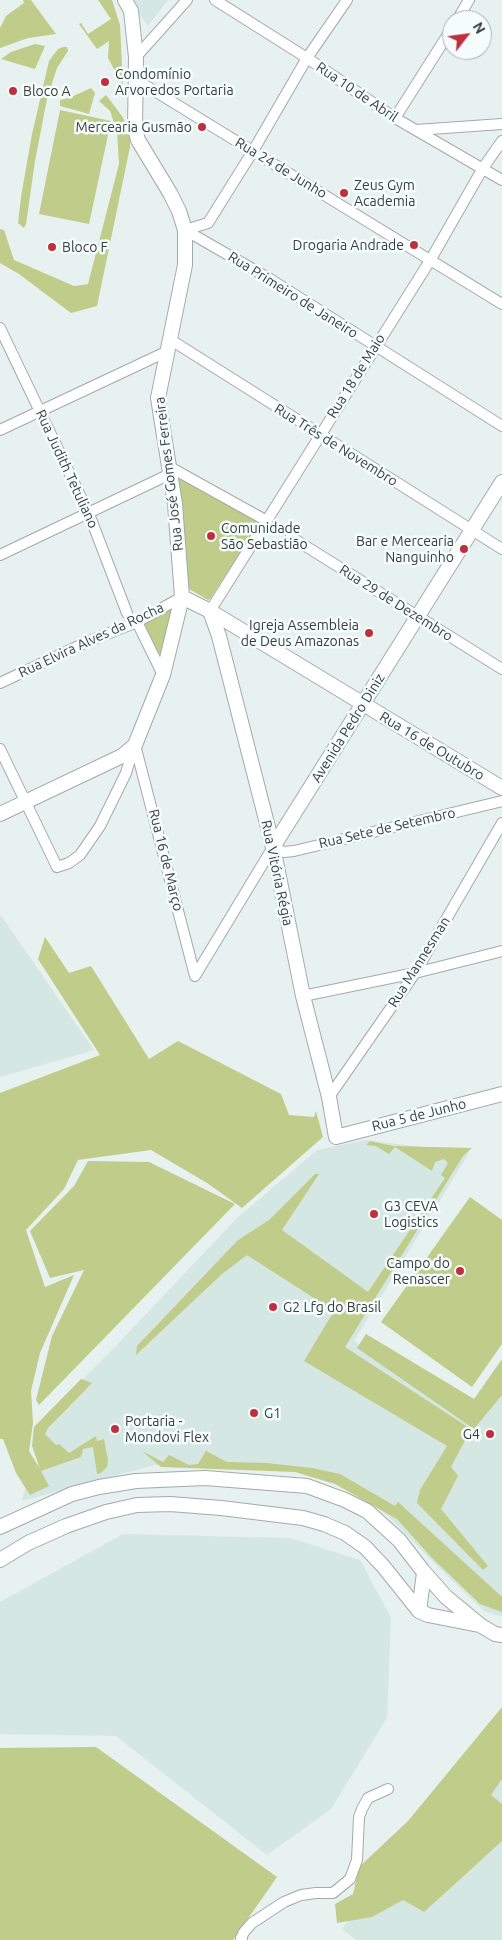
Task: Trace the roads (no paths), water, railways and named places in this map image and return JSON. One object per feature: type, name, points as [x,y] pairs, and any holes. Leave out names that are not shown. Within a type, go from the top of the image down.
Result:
[{"type":"street","name":"Rua José Gomes Ferreira","points":[[126,0],[131,11],[136,57],[135,129],[138,140],[179,211],[185,230],[185,265],[158,398],[175,504],[182,597],[163,675],[134,745]]},
{"type":"street","points":[[136,57],[187,0]]},
{"type":"street","name":"Rua 10 de Abril","points":[[215,0],[307,58],[395,118],[502,180]]},
{"type":"street","points":[[185,230],[208,223],[253,151],[307,58],[346,0]]},
{"type":"street","points":[[395,118],[442,44]]},
{"type":"street","name":"Rua 24 de Junho","points":[[135,79],[502,304]]},
{"type":"street","points":[[415,130],[502,124]]},
{"type":"street","name":"Rua 18 de Maio","points":[[210,611],[431,259],[483,168],[502,141]]},
{"type":"street","name":"Rua Primeiro de Janeiro","points":[[185,230],[270,279],[502,426]]},
{"type":"street","name":"Rua Judith Tetuliano","points":[[0,328],[89,514],[127,613]]},
{"type":"street","points":[[0,430],[169,346]]},
{"type":"street","name":"Rua Três de Novembro","points":[[169,346],[320,434],[502,549]]},
{"type":"street","points":[[0,555],[89,514],[169,470],[268,521]]},
{"type":"street","name":"Avenida Pedro Diniz","points":[[195,976],[273,847],[502,482]]},
{"type":"street","name":"Rua 29 de Dezembro","points":[[291,537],[502,669]]},
{"type":"street","name":"Rua 16 de Outubro","points":[[182,597],[210,611],[502,788]]},
{"type":"street","name":"Rua Elvira Alves da Rocha","points":[[0,682],[87,642],[137,622],[182,597]]},
{"type":"street","name":"Rua Vitória Régia","points":[[210,611],[219,636],[273,847],[303,996],[329,1098],[336,1137]]},
{"type":"street","points":[[137,622],[163,675]]},
{"type":"street","points":[[0,814],[122,756],[134,745]]},
{"type":"street","points":[[0,749],[57,867],[69,863],[80,856],[100,826],[126,773],[134,745]]},
{"type":"street","name":"Rua 16 de Março","points":[[134,745],[195,976]]},
{"type":"street","name":"Rua Sete de Setembro","points":[[273,847],[284,852],[294,851],[502,801]]},
{"type":"street","name":"Rua Mannesman","points":[[329,1098],[415,973],[502,823]]},
{"type":"street","points":[[303,996],[415,973],[502,951]]},
{"type":"street","name":"Rua 5 de Junho","points":[[336,1137],[502,1094]]},
{"type":"street","points":[[0,1527],[72,1494],[148,1479],[205,1478],[306,1486],[346,1500],[367,1511],[399,1540],[446,1598],[480,1625],[495,1634],[502,1635]]},
{"type":"street","points":[[0,1560],[28,1543],[66,1526],[106,1512],[137,1505],[170,1504],[263,1512],[303,1518],[345,1533],[365,1548],[419,1611],[428,1615],[480,1625]]},
{"type":"street","points":[[419,1611],[424,1573]]},
{"type":"street","points":[[242,1940],[244,1932],[252,1923],[284,1902],[301,1895],[316,1893],[333,1894],[350,1879],[357,1860],[359,1816],[368,1798],[388,1789]]},
{"type":"place","name":"Condomínio Arvoredos Portaria","points":[[105,82]]},
{"type":"place","name":"Bloco A","points":[[13,91]]},
{"type":"place","name":"Mercearia Gusmão","points":[[202,127]]},
{"type":"place","name":"Zeus Gym Academia","points":[[344,193]]},
{"type":"place","name":"Drogaria Andrade","points":[[414,245]]},
{"type":"place","name":"Bloco F","points":[[52,247]]},
{"type":"place","name":"Comunidade São Sebastião","points":[[211,536]]},
{"type":"place","name":"Bar e Mercearia Nanguinho","points":[[464,549]]},
{"type":"place","name":"Igreja Assembleia de Deus Amazonas","points":[[369,633]]},
{"type":"place","name":"G3 CEVA Logistics","points":[[374,1214]]},
{"type":"place","name":"Campo do Renascer","points":[[460,1271]]},
{"type":"place","name":"G2 Lfg do Brasil","points":[[273,1307]]},
{"type":"place","name":"G1","points":[[254,1413]]},
{"type":"place","name":"Portaria - Mondovi Flex","points":[[115,1429]]},
{"type":"place","name":"G4","points":[[490,1434]]}]
